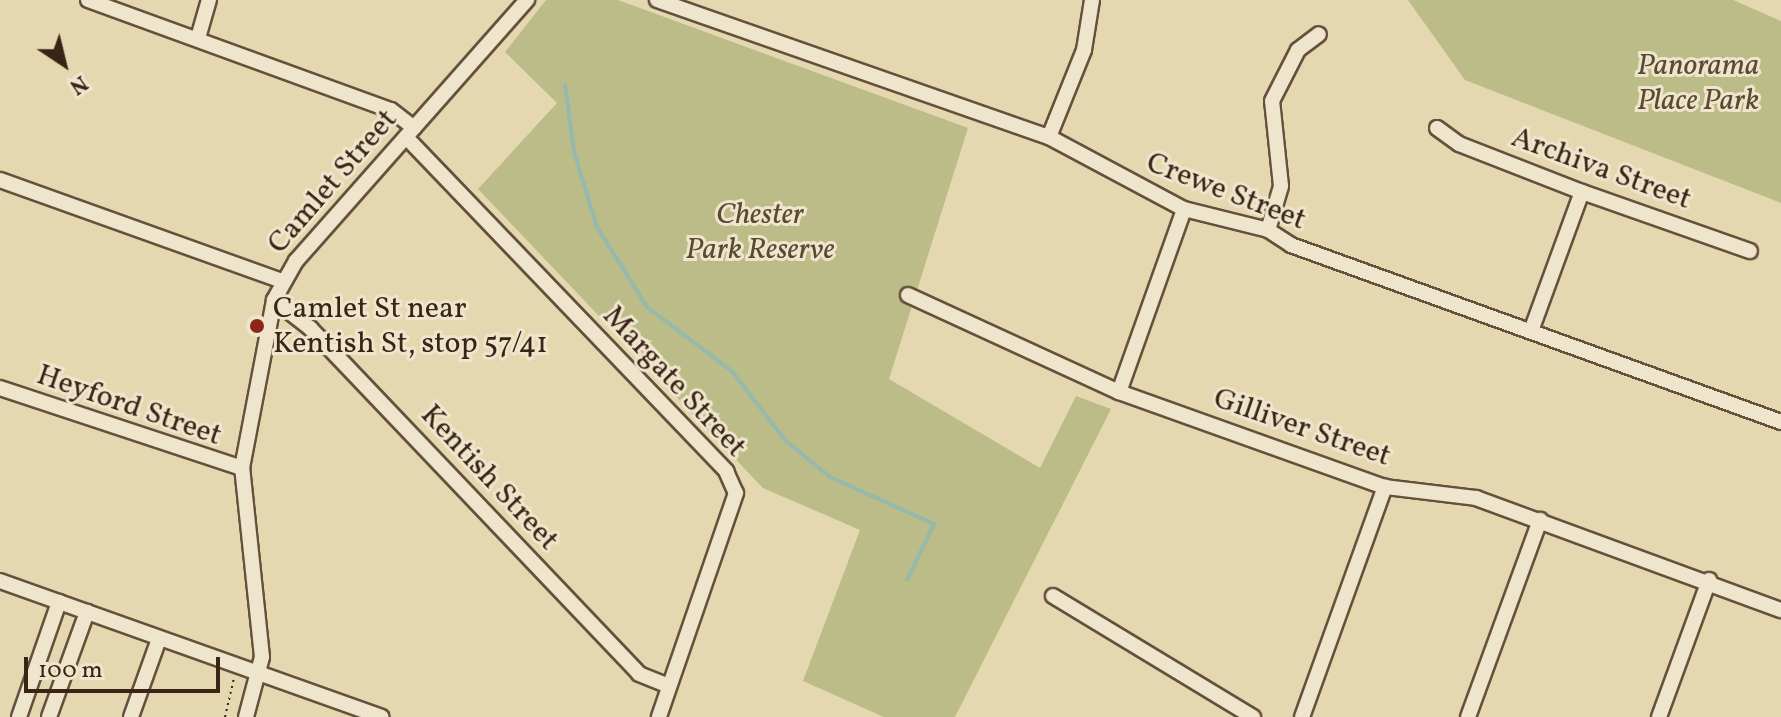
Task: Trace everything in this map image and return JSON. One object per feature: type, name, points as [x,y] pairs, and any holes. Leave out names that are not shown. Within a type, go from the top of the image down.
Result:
[{"type":"street","name":"Margate Street","points":[[88,0],[391,110],[726,471],[735,508],[659,717]]},
{"type":"street","points":[[198,38],[209,0]]},
{"type":"street","name":"Camlet Street","points":[[246,717],[259,673],[242,468],[274,300],[282,281],[527,0]]},
{"type":"street","name":"Crewe Street","points":[[657,0],[1049,137],[1184,209],[1268,230],[1291,245],[1781,422]]},
{"type":"street","points":[[1049,137],[1084,50],[1092,0]]},
{"type":"street","points":[[1268,230],[1281,186],[1272,101],[1298,50],[1319,34]]},
{"type":"street","name":"Archiva Street","points":[[1437,128],[1459,144],[1582,192],[1750,251]]},
{"type":"street","points":[[0,180],[282,281]]},
{"type":"street","points":[[1531,331],[1582,192]]},
{"type":"street","points":[[1119,392],[1184,209]]},
{"type":"street","name":"Gilliver Street","points":[[908,295],[1119,392],[1385,487],[1476,498],[1709,580],[1781,610]]},
{"type":"street","name":"Kentish Street","points":[[274,300],[310,328],[639,674],[669,686]]},
{"type":"street","name":"Heyford Street","points":[[0,388],[242,468]]},
{"type":"street","points":[[1302,717],[1385,487]]},
{"type":"street","points":[[1468,717],[1540,520]]},
{"type":"street","points":[[1659,717],[1709,580]]},
{"type":"street","points":[[0,581],[382,717]]},
{"type":"street","points":[[1053,596],[1253,717]]},
{"type":"street","points":[[19,717],[59,602]]},
{"type":"street","points":[[49,717],[87,612]]},
{"type":"street","points":[[131,717],[159,639]]},
{"type":"path","points":[[225,717],[238,677]]},
{"type":"green space","name":"Chester Park Reserve","points":[[546,0],[618,0],[968,128],[889,379],[1040,468],[1076,396],[1111,409],[955,717],[884,717],[803,681],[860,530],[763,488],[478,189],[557,103],[505,52]]},
{"type":"green space","name":"Panorama Place Park","points":[[1408,0],[1733,0],[1781,21],[1781,203],[1465,80]]},
{"type":"waterway","points":[[565,85],[574,152],[597,227],[647,307],[732,371],[785,440],[830,477],[934,524],[907,580]]},
{"type":"place","name":"Camlet St near Kentish St, stop 57/41","points":[[257,326]]}]
